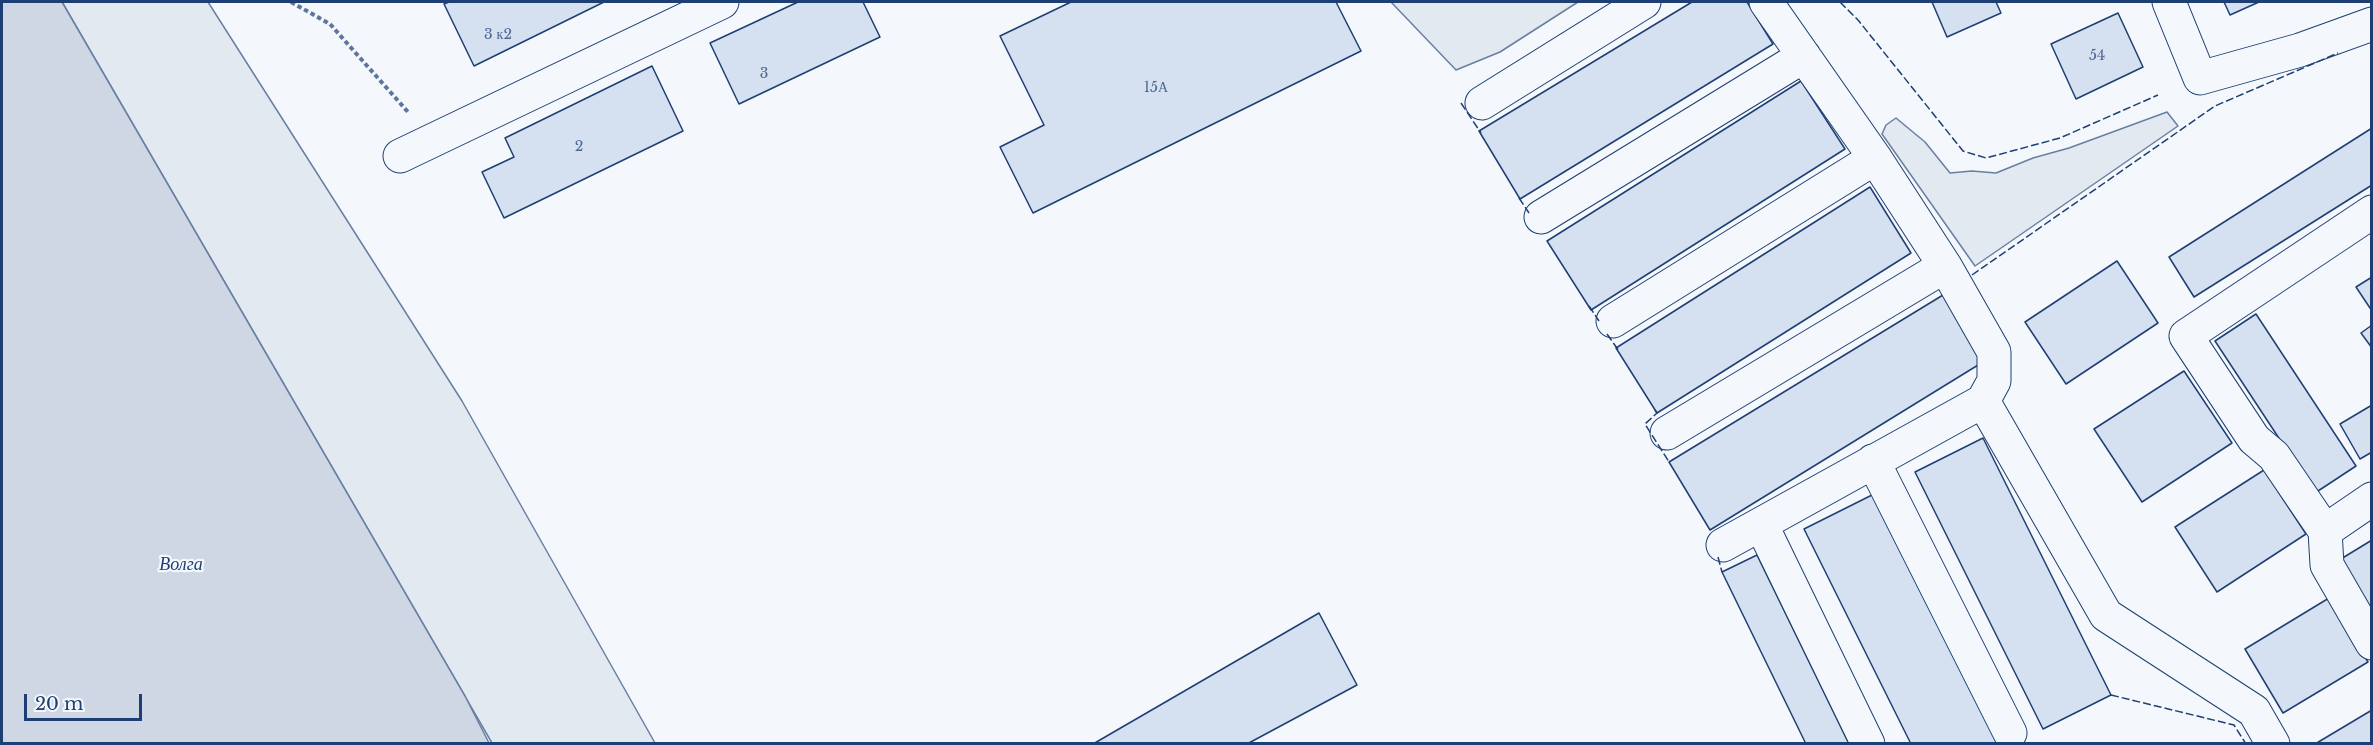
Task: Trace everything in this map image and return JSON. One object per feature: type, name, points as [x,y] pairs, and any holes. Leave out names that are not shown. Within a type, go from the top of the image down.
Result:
[{"type":"street","points":[[400,156],[722,2]]},
{"type":"street","points":[[1482,104],[1644,2]]},
{"type":"street","points":[[1723,545],[1983,401],[1994,381],[1994,352],[1945,266],[1875,158],[1766,2]]},
{"type":"street","points":[[2169,2],[2200,78],[2300,50],[2372,24]]},
{"type":"street","points":[[1541,217],[1804,56]]},
{"type":"street","points":[[1613,321],[1875,158]]},
{"type":"street","points":[[2372,212],[2186,336],[2254,439],[2274,456],[2325,531],[2326,566],[2372,644]]},
{"type":"street","points":[[1667,433],[1945,266]]},
{"type":"street","points":[[1983,401],[2106,615],[2254,711],[2273,744]]},
{"type":"street","points":[[1873,461],[2010,733]]},
{"type":"street","points":[[2325,531],[2372,499]]},
{"type":"street","points":[[1761,524],[1868,744]]},
{"type":"path","points":[[291,2],[330,24],[432,140]]},
{"type":"shaded area","points":[[62,2],[208,2],[462,401],[655,743],[492,743]]},
{"type":"shaded area","points":[[1391,2],[1578,2],[1500,52],[1456,70]]},
{"type":"shaded area","points":[[2167,112],[2178,126],[1975,266],[1882,134],[1886,125],[1896,118],[1925,142],[1950,173],[1972,171],[1996,173]]},
{"type":"water","name":"Волга","points":[[2,2],[62,2],[465,696],[489,743],[2,743]]},
{"type":"building","points":[[449,2],[604,2],[474,66],[444,4]]},
{"type":"building","points":[[798,2],[863,2],[880,37],[739,104],[710,43]]},
{"type":"building","points":[[1071,2],[1336,2],[1361,51],[1033,213],[1000,147],[1044,125],[1000,36]]},
{"type":"building","points":[[1692,2],[1747,2],[1773,44],[1520,199],[1479,131]]},
{"type":"building","points":[[1932,2],[1996,2],[2001,13],[1947,37]]},
{"type":"building","points":[[2224,2],[2259,2],[2230,15]]},
{"type":"building","points":[[2118,13],[2143,67],[2076,99],[2051,44]]},
{"type":"building","points":[[652,66],[683,131],[504,218],[482,172],[514,157],[505,138]]},
{"type":"building","points":[[1801,81],[1845,149],[1591,310],[1547,241]]},
{"type":"building","points":[[2372,128],[2372,185],[2194,297],[2169,257]]},
{"type":"building","points":[[1870,187],[1911,253],[1657,413],[1616,348]]},
{"type":"building","points":[[2117,261],[2158,323],[2066,384],[2025,322]]},
{"type":"building","points":[[2372,277],[2372,311],[2356,287]]},
{"type":"building","points":[[1943,295],[1983,362],[1710,530],[1669,462]]},
{"type":"building","points":[[2256,314],[2356,466],[2315,493],[2215,341]]},
{"type":"building","points":[[2372,325],[2372,348],[2361,333]]},
{"type":"building","points":[[2184,371],[2232,443],[2142,502],[2094,429]]},
{"type":"building","points":[[2372,405],[2372,452],[2360,459],[2340,424]]},
{"type":"building","points":[[1983,438],[2111,695],[2043,729],[1915,472]]},
{"type":"building","points":[[2264,470],[2306,534],[2217,592],[2175,527]]},
{"type":"building","points":[[1874,494],[1998,744],[1911,744],[1804,529]]},
{"type":"building","points":[[2372,540],[2372,620],[2336,562]]},
{"type":"building","points":[[1757,555],[1849,744],[1806,744],[1722,572]]},
{"type":"building","points":[[2329,598],[2368,662],[2283,713],[2245,649]]},
{"type":"building","points":[[1319,613],[1357,685],[1247,744],[1093,744]]},
{"type":"building","points":[[2372,710],[2372,744],[2315,744]]},
{"type":"fence","points":[[1840,2],[1858,20],[1963,151],[1986,158],[2060,138],[2158,95]]},
{"type":"fence","points":[[1972,275],[2215,106],[2338,53]]},
{"type":"fence","points":[[1461,103],[1481,133]]},
{"type":"fence","points":[[1519,198],[1529,213]]},
{"type":"fence","points":[[1589,306],[1599,321]]},
{"type":"fence","points":[[1607,334],[1619,351]]},
{"type":"fence","points":[[1655,410],[1657,413],[1645,424],[1669,462]]},
{"type":"fence","points":[[1718,557],[1722,572]]},
{"type":"fence","points":[[2111,695],[2234,725],[2246,744]]}]
